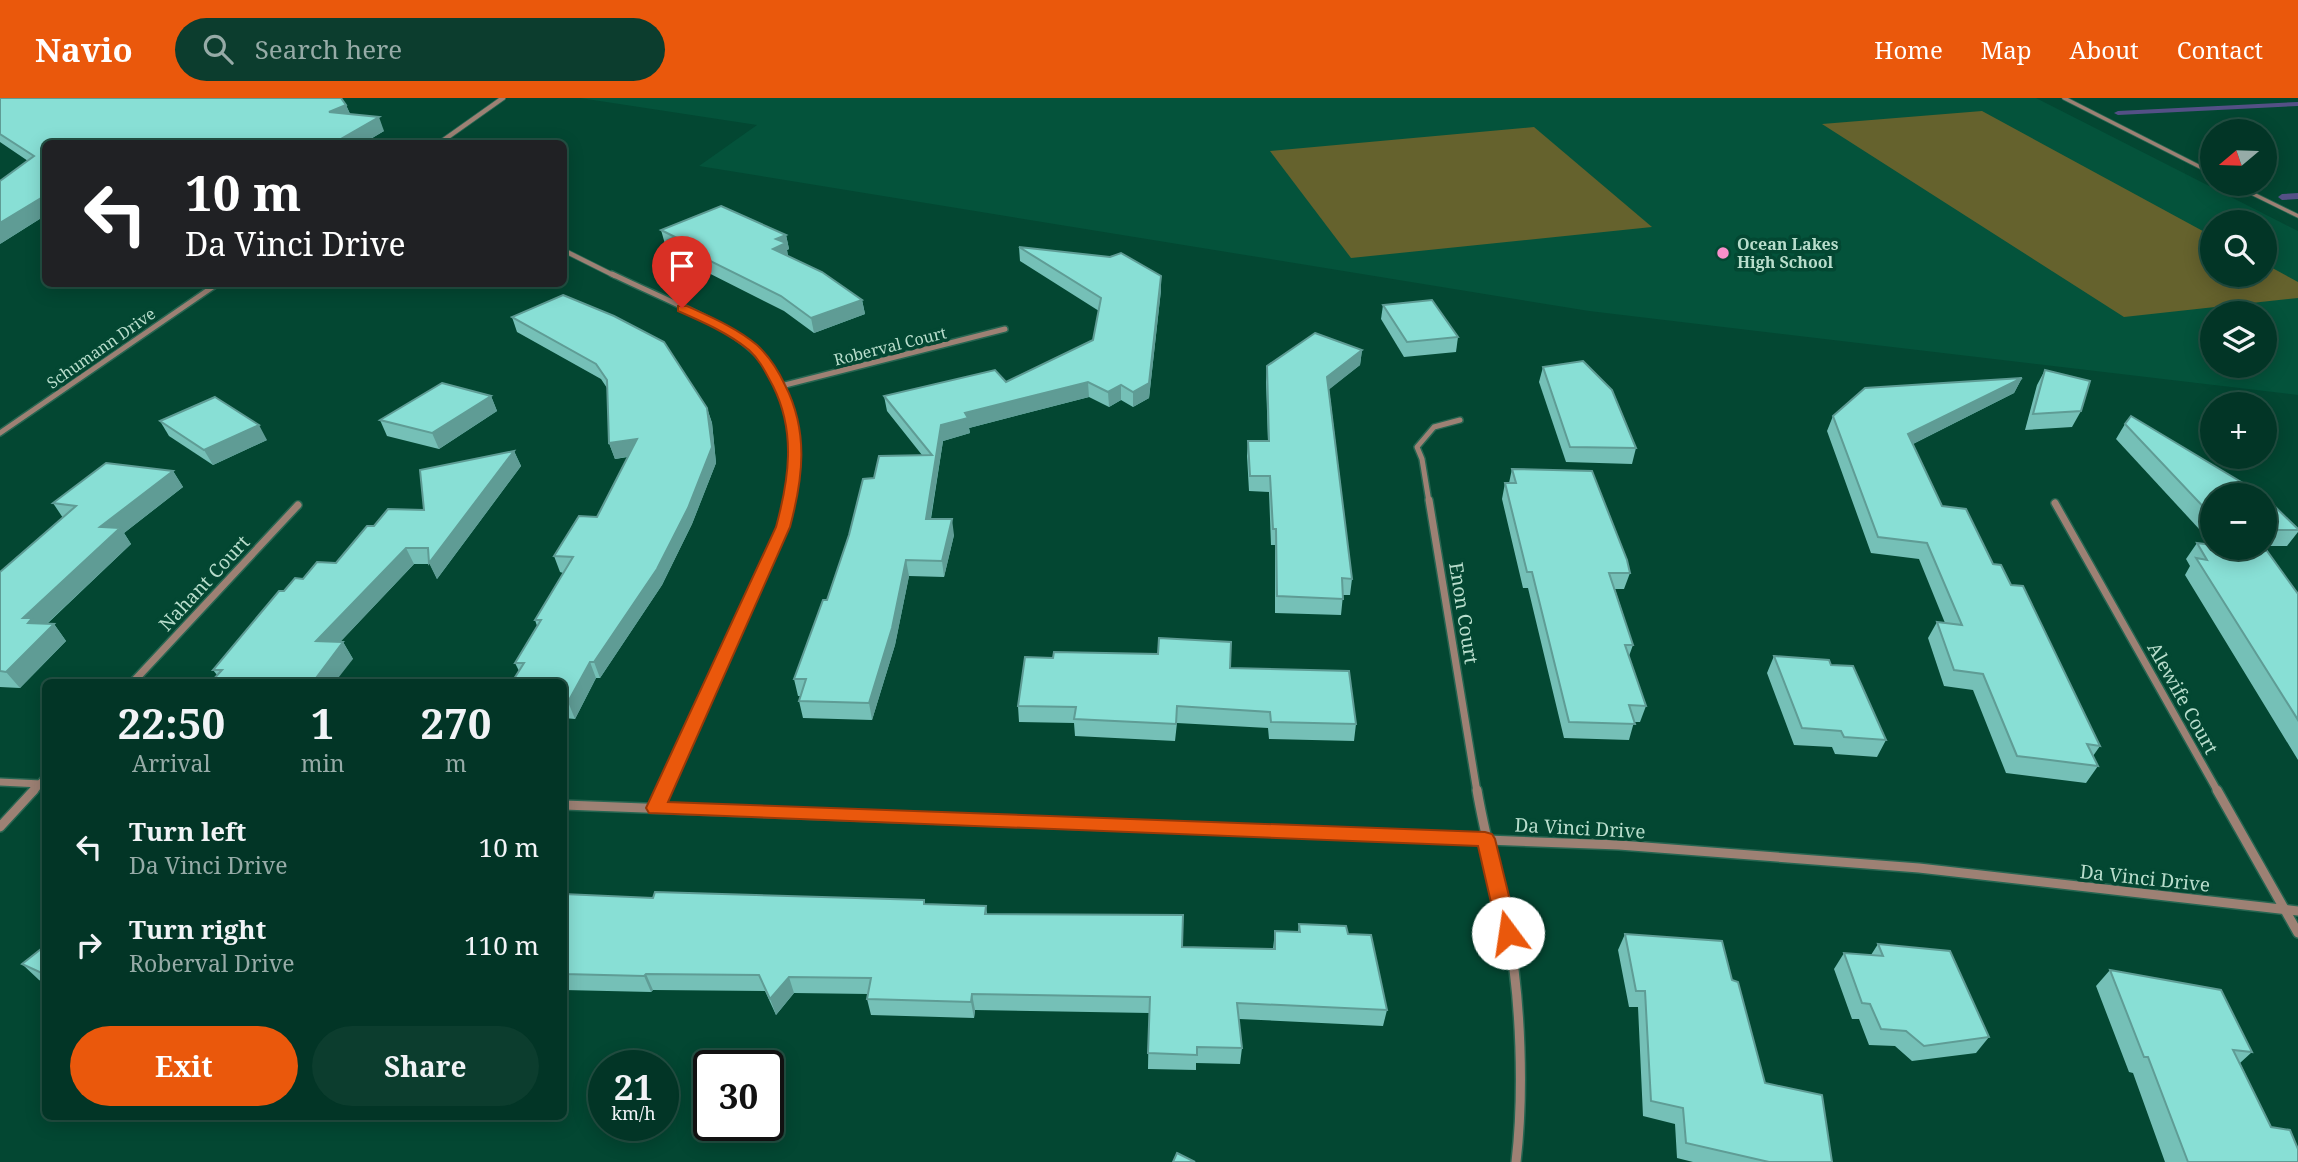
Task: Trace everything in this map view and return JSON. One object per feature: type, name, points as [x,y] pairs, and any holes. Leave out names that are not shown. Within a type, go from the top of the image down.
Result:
[{"type":"street","points":[[444,140],[503,98]]},
{"type":"street","points":[[567,252],[729,331],[754,348],[769,365],[781,386],[789,406],[797,450],[793,492],[783,527],[656,808]]},
{"type":"street","name":"Schumann Drive","points":[[0,433],[213,287]]},
{"type":"street","name":"Roberval Court","points":[[781,386],[1005,329]]},
{"type":"street","name":"Enon Court","points":[[1460,420],[1438,425],[1424,433],[1418,447],[1485,839],[1508,933],[1519,1040],[1519,1136],[1516,1162]]},
{"type":"street","name":"Alewife Court","points":[[2055,503],[2298,933]]},
{"type":"street","name":"Nahant Court","points":[[136,679],[298,505]]},
{"type":"street","points":[[0,782],[42,782]]},
{"type":"street","points":[[0,827],[42,784]]},
{"type":"street","name":"Da Vinci Drive","points":[[567,805],[1619,845],[1919,869],[2298,911]]},
{"type":"lane","points":[[2064,98],[2200,167]]},
{"type":"lane","points":[[2257,196],[2298,216]]},
{"type":"shaded area","name":"Ocean Lakes High School","points":[[580,98],[2036,98],[2200,181],[2200,196],[2229,196],[2257,210],[2200,210],[2200,287],[2277,287],[2277,220],[2298,231],[2298,395],[1589,311],[699,166],[757,125]]},
{"type":"shaded area","points":[[1982,111],[2200,229],[2200,287],[2277,287],[2277,271],[2298,282],[2298,298],[2271,301],[2200,301],[2200,309],[2124,317],[1822,124]]},
{"type":"shaded area","points":[[1534,127],[1652,227],[1351,258],[1270,151]]},
{"type":"building","points":[[0,98],[341,98],[346,105],[329,112],[379,117],[339,140],[42,140],[42,197],[0,223],[0,181],[34,156],[0,134]]},
{"type":"building","points":[[721,206],[786,235],[776,239],[786,243],[773,249],[822,272],[862,300],[811,318],[781,296],[668,240],[675,237],[661,230]]},
{"type":"building","points":[[1019,247],[1110,257],[1121,253],[1161,276],[1149,383],[1133,392],[1121,385],[1108,392],[1088,382],[965,413],[968,418],[941,425],[926,519],[952,519],[942,561],[906,560],[892,628],[869,703],[799,701],[806,679],[794,679],[823,600],[827,600],[849,535],[863,479],[874,478],[879,456],[932,455],[884,396],[995,370],[1006,382],[1093,340],[1101,298]]},
{"type":"building","points":[[563,295],[614,316],[664,342],[707,408],[712,447],[688,508],[657,569],[594,662],[590,662],[568,702],[567,679],[514,679],[524,663],[515,663],[541,620],[535,620],[573,557],[554,556],[579,516],[597,517],[637,439],[609,443],[607,380],[596,364],[512,317]]},
{"type":"building","points":[[1432,300],[1458,337],[1407,342],[1383,305]]},
{"type":"building","points":[[1315,333],[1362,350],[1327,377],[1352,579],[1342,578],[1343,599],[1277,596],[1276,529],[1273,529],[1270,476],[1250,476],[1248,441],[1269,441],[1267,366]]},
{"type":"building","points":[[1583,361],[1612,390],[1636,448],[1570,447],[1543,367]]},
{"type":"building","points":[[2045,370],[2090,381],[2081,411],[2033,414]]},
{"type":"building","points":[[2022,378],[1908,434],[1942,506],[1966,509],[1993,564],[2001,565],[2011,585],[2023,586],[2100,746],[2087,744],[2098,766],[2017,756],[1983,674],[1954,670],[1937,622],[1962,625],[1927,543],[1878,537],[1833,416],[1865,388]]},
{"type":"building","points":[[442,383],[491,396],[432,433],[380,420]]},
{"type":"building","points":[[215,397],[259,425],[204,450],[160,421]]},
{"type":"building","points":[[2131,416],[2200,457],[2200,469],[2220,469],[2243,483],[2200,483],[2200,503],[2125,424]]},
{"type":"building","points":[[514,451],[429,563],[428,548],[406,548],[316,641],[343,642],[315,679],[214,679],[222,670],[213,670],[279,591],[284,591],[295,578],[303,579],[317,562],[336,563],[367,526],[374,526],[388,509],[424,510],[420,470]]},
{"type":"building","points":[[106,463],[173,471],[100,527],[120,528],[23,618],[32,618],[28,623],[54,624],[6,672],[0,671],[0,572],[76,506],[53,503]]},
{"type":"building","points":[[1512,469],[1592,471],[1630,573],[1609,573],[1633,645],[1625,645],[1646,706],[1629,705],[1635,724],[1569,722],[1532,572],[1527,572],[1505,483],[1516,483]]},
{"type":"building","points":[[2277,509],[2298,529],[2277,530]]},
{"type":"building","points":[[2196,558],[2273,560],[2298,594],[2298,720]]},
{"type":"building","points":[[1159,638],[1231,642],[1230,668],[1349,671],[1356,724],[1271,722],[1270,712],[1177,706],[1176,724],[1074,719],[1076,707],[1018,706],[1025,657],[1053,658],[1054,652],[1158,654]]},
{"type":"building","points":[[1774,656],[1829,660],[1831,665],[1853,666],[1886,740],[1844,737],[1841,731],[1802,728]]},
{"type":"building","points":[[655,892],[924,900],[924,904],[986,906],[985,914],[1183,915],[1182,947],[1275,949],[1275,931],[1300,932],[1299,924],[1346,926],[1348,934],[1371,935],[1387,1010],[1237,1003],[1242,1048],[1197,1047],[1197,1055],[1148,1053],[1150,997],[972,994],[971,1002],[867,999],[871,978],[789,977],[770,999],[759,975],[567,974],[567,894],[653,898]]},
{"type":"building","points":[[1625,934],[1722,941],[1732,980],[1738,982],[1765,1083],[1822,1095],[1832,1162],[1769,1162],[1686,1143],[1683,1108],[1651,1101],[1645,991],[1636,991]]},
{"type":"building","points":[[1878,944],[1950,951],[1989,1037],[1924,1046],[1906,1031],[1881,1029],[1870,1004],[1862,1003],[1844,953],[1883,956]]},
{"type":"building","points":[[42,948],[42,973],[22,964]]},
{"type":"building","points":[[2110,970],[2221,990],[2252,1052],[2233,1050],[2271,1127],[2290,1130],[2298,1149],[2298,1162],[2188,1162],[2148,1057],[2144,1057]]},
{"type":"building","points":[[1177,1153],[1195,1162],[1173,1162]]},
{"type":"waterway","points":[[2118,113],[2298,104]]},
{"type":"waterway","points":[[2282,197],[2298,196]]},
{"type":"place","name":"Ocean Lakes High School","points":[[1723,253]]},
{"type":"route","points":[[682,308],[729,331],[754,348],[769,365],[789,406],[797,450],[793,492],[783,527],[656,808],[1485,839],[1508,933]]}]
